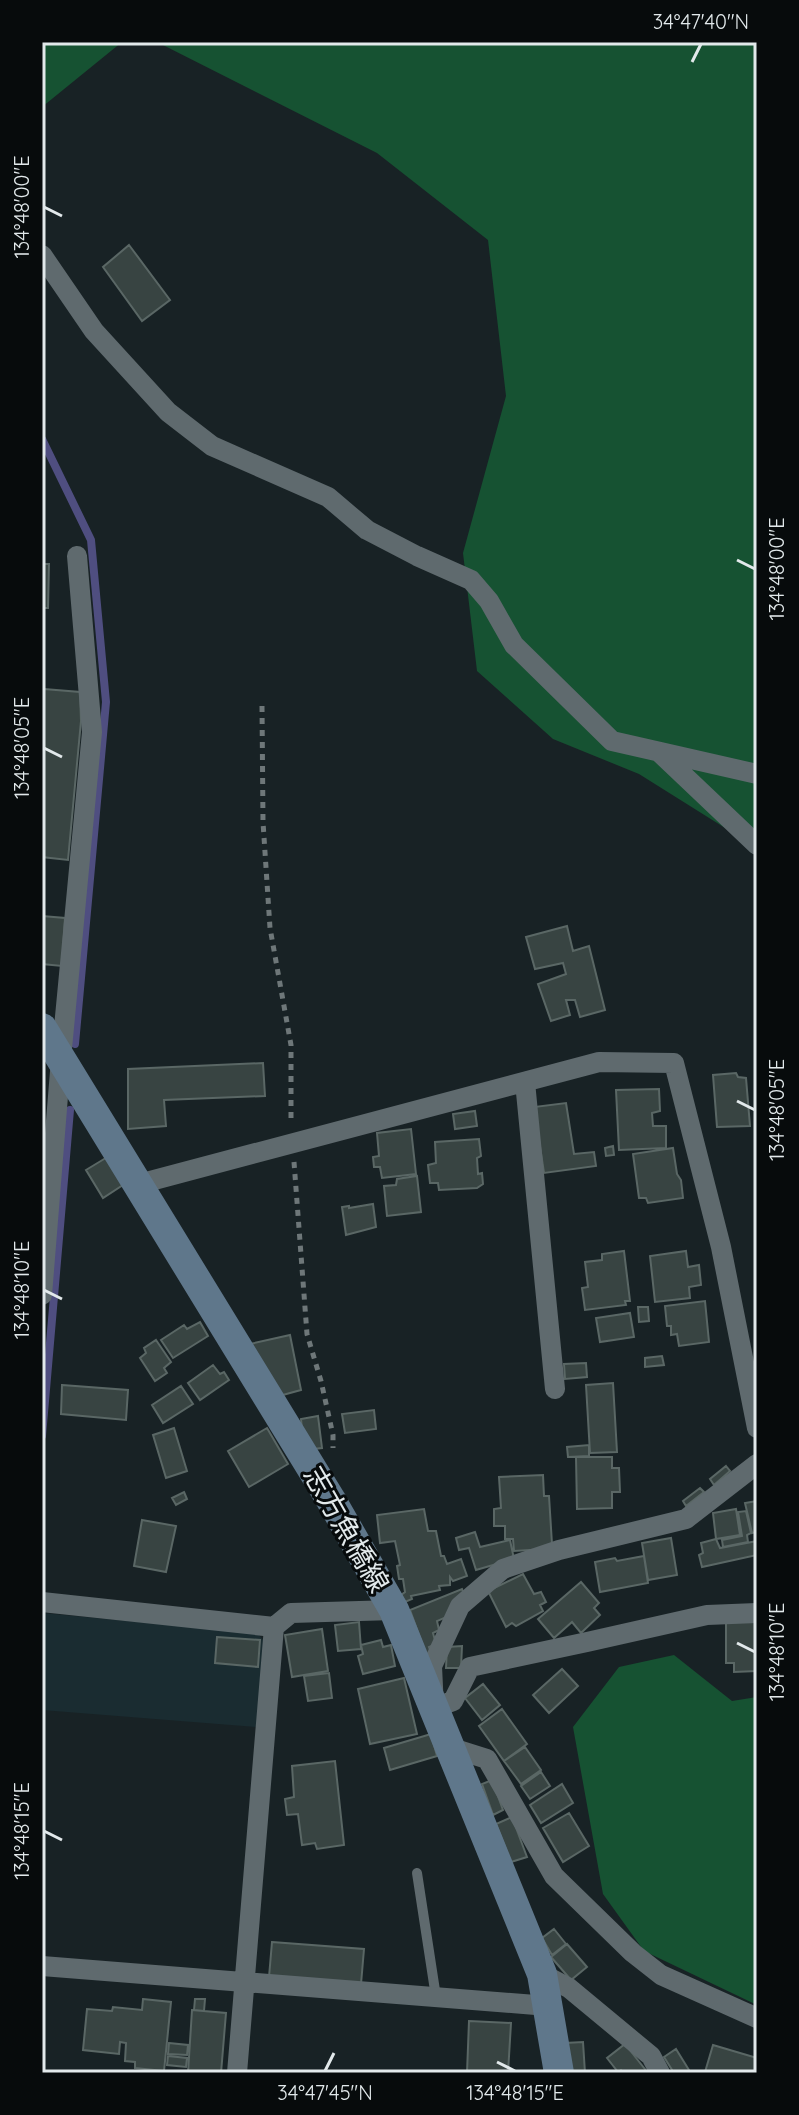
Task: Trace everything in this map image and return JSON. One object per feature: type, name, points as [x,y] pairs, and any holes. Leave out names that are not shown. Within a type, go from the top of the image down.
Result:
[{"type":"main road","name":"志方魚橋線","points":[[42,1028],[331,1500],[394,1610],[542,1974],[559,2073]]},
{"type":"street","points":[[42,255],[94,331],[168,412],[212,446],[328,497],[367,530],[471,580],[489,601],[514,645],[612,741],[757,774]]},
{"type":"street","points":[[42,1295],[92,732],[77,556]]},
{"type":"street","points":[[659,752],[757,845]]},
{"type":"street","points":[[139,1184],[599,1062],[674,1063],[721,1247],[757,1428]]},
{"type":"street","points":[[525,1082],[555,1389]]},
{"type":"street","points":[[757,1464],[686,1519],[559,1550],[503,1569],[460,1606],[432,1666],[434,1708],[453,1701],[470,1667],[707,1615],[757,1613]]},
{"type":"street","points":[[42,1602],[274,1627],[291,1613],[394,1610]]},
{"type":"street","points":[[237,2073],[274,1627]]},
{"type":"street","points":[[449,1747],[487,1759],[554,1876],[633,1953],[661,1975],[757,2018]]},
{"type":"street","points":[[42,1966],[548,2006]]},
{"type":"street","points":[[542,1974],[569,1988],[651,2056],[660,2073]]},
{"type":"street","points":[[737,2009],[757,2030]]},
{"type":"lane","points":[[417,1873],[436,1998]]},
{"type":"path","points":[[262,706],[263,822],[270,928],[291,1045],[292,1144],[307,1334],[321,1381],[333,1435],[333,1450]]},
{"type":"shaded area","points":[[42,1613],[257,1633],[264,1641],[257,1727],[42,1710]]},
{"type":"green space","points":[[42,42],[122,42],[42,107]]},
{"type":"green space","points":[[157,42],[757,42],[757,848],[639,774],[553,739],[477,671],[463,553],[506,396],[488,240],[377,153]]},
{"type":"green space","points":[[674,1655],[732,1701],[757,1697],[757,2005],[644,1951],[603,1894],[573,1727],[619,1667]]},
{"type":"building","points":[[129,245],[170,300],[142,321],[103,267]]},
{"type":"building","points":[[42,564],[49,564],[48,608],[42,608]]},
{"type":"building","points":[[44,689],[80,692],[81,721],[68,860],[42,857]]},
{"type":"building","points":[[42,916],[65,918],[62,966],[42,964]]},
{"type":"building","points":[[567,926],[573,951],[589,946],[605,1010],[580,1017],[575,1000],[566,1000],[570,1015],[551,1021],[538,984],[566,974],[563,963],[535,969],[526,937]]},
{"type":"building","points":[[263,1063],[265,1096],[164,1100],[166,1126],[128,1129],[128,1069]]},
{"type":"building","points":[[736,1073],[738,1077],[746,1078],[750,1126],[717,1127],[713,1075]]},
{"type":"building","points":[[659,1089],[660,1111],[652,1113],[653,1126],[666,1126],[666,1148],[619,1150],[616,1090]]},
{"type":"building","points":[[566,1103],[574,1154],[594,1152],[596,1166],[544,1173],[534,1107]]},
{"type":"building","points":[[475,1111],[477,1126],[455,1129],[453,1114]]},
{"type":"building","points":[[411,1129],[416,1174],[382,1178],[380,1167],[374,1167],[373,1157],[379,1156],[377,1133]]},
{"type":"building","points":[[479,1139],[481,1156],[477,1158],[478,1174],[482,1173],[483,1184],[477,1188],[439,1190],[438,1183],[430,1183],[428,1165],[436,1163],[435,1142]]},
{"type":"building","points":[[613,1146],[614,1155],[606,1156],[605,1148]]},
{"type":"building","points":[[673,1148],[683,1198],[648,1203],[646,1198],[639,1198],[633,1154]]},
{"type":"building","points":[[109,1156],[126,1183],[103,1198],[86,1170]]},
{"type":"building","points":[[417,1176],[421,1212],[387,1216],[384,1186],[396,1185],[397,1179]]},
{"type":"building","points":[[373,1204],[376,1227],[346,1235],[342,1207]]},
{"type":"building","points":[[624,1251],[630,1301],[625,1301],[626,1305],[585,1310],[582,1288],[588,1287],[585,1262],[602,1260],[602,1254]]},
{"type":"building","points":[[686,1251],[688,1267],[699,1265],[701,1285],[689,1287],[690,1298],[655,1302],[650,1256]]},
{"type":"building","points":[[705,1301],[709,1342],[679,1346],[677,1334],[671,1335],[671,1326],[667,1326],[665,1306]]},
{"type":"building","points":[[638,1307],[648,1307],[649,1321],[639,1322]]},
{"type":"building","points":[[630,1313],[634,1337],[600,1342],[596,1318]]},
{"type":"building","points":[[200,1322],[208,1336],[173,1358],[161,1340],[184,1325],[187,1329]]},
{"type":"building","points":[[290,1335],[301,1390],[279,1396],[250,1344]]},
{"type":"building","points":[[156,1340],[171,1362],[164,1368],[167,1373],[155,1381],[140,1358],[146,1353],[144,1348]]},
{"type":"building","points":[[662,1356],[664,1365],[645,1367],[645,1358]]},
{"type":"building","points":[[586,1363],[587,1377],[565,1379],[564,1364]]},
{"type":"building","points":[[213,1365],[220,1374],[224,1372],[229,1380],[200,1400],[188,1383]]},
{"type":"building","points":[[613,1383],[617,1452],[590,1453],[586,1385]]},
{"type":"building","points":[[62,1385],[128,1390],[126,1420],[61,1414]]},
{"type":"building","points":[[181,1386],[193,1404],[163,1423],[152,1405]]},
{"type":"building","points":[[374,1410],[376,1429],[345,1433],[342,1414]]},
{"type":"building","points":[[318,1416],[322,1448],[304,1450],[301,1419]]},
{"type":"building","points":[[174,1428],[187,1471],[166,1478],[153,1435]]},
{"type":"building","points":[[267,1428],[288,1464],[249,1487],[228,1451]]},
{"type":"building","points":[[589,1445],[589,1456],[568,1457],[567,1447]]},
{"type":"building","points":[[576,1457],[612,1457],[612,1468],[619,1468],[620,1492],[612,1492],[612,1508],[577,1509]]},
{"type":"building","points":[[726,1466],[730,1471],[714,1485],[710,1479]]},
{"type":"building","points":[[543,1475],[544,1496],[549,1496],[552,1544],[546,1549],[514,1551],[513,1539],[505,1539],[505,1526],[494,1526],[494,1509],[501,1508],[499,1477]]},
{"type":"building","points":[[700,1488],[704,1492],[686,1506],[683,1501]]},
{"type":"building","points":[[184,1492],[187,1499],[176,1505],[172,1498]]},
{"type":"building","points":[[757,1501],[757,1532],[752,1533],[745,1503]]},
{"type":"building","points":[[424,1509],[428,1531],[436,1531],[441,1556],[447,1564],[461,1559],[467,1576],[453,1581],[450,1577],[450,1585],[411,1596],[412,1599],[405,1602],[401,1595],[405,1592],[403,1579],[399,1579],[397,1566],[400,1565],[395,1541],[380,1543],[377,1515]]},
{"type":"building","points":[[736,1509],[740,1535],[716,1539],[713,1513]]},
{"type":"building","points":[[746,1511],[751,1533],[747,1535],[748,1542],[723,1547],[722,1540],[742,1536],[738,1512]]},
{"type":"building","points":[[142,1520],[176,1526],[166,1572],[134,1566]]},
{"type":"building","points":[[475,1532],[480,1547],[510,1540],[514,1559],[476,1570],[469,1548],[459,1550],[456,1538]]},
{"type":"building","points":[[671,1538],[677,1575],[648,1580],[642,1543]]},
{"type":"building","points":[[716,1539],[720,1548],[757,1541],[757,1555],[702,1567],[699,1555],[703,1553],[701,1543]]},
{"type":"building","points":[[644,1556],[648,1583],[600,1592],[595,1562]]},
{"type":"building","points":[[523,1574],[534,1594],[541,1592],[546,1602],[540,1605],[543,1611],[516,1626],[512,1623],[506,1627],[488,1591]]},
{"type":"building","points":[[581,1582],[599,1603],[594,1608],[600,1615],[581,1633],[572,1622],[554,1638],[538,1619]]},
{"type":"building","points":[[462,1589],[465,1597],[449,1616],[437,1621],[439,1630],[433,1633],[436,1644],[429,1647],[433,1658],[428,1660],[410,1610]]},
{"type":"building","points":[[757,1621],[757,1671],[734,1672],[734,1663],[726,1663],[726,1622]]},
{"type":"building","points":[[359,1622],[361,1649],[338,1651],[335,1625]]},
{"type":"building","points":[[322,1629],[328,1671],[292,1677],[285,1635]]},
{"type":"building","points":[[217,1637],[260,1640],[258,1667],[215,1663]]},
{"type":"building","points":[[381,1640],[383,1647],[391,1645],[395,1666],[363,1674],[358,1656],[363,1654],[361,1645]]},
{"type":"building","points":[[462,1646],[461,1668],[446,1668],[447,1647]]},
{"type":"building","points":[[562,1669],[578,1686],[549,1713],[533,1695]]},
{"type":"building","points":[[329,1673],[332,1698],[308,1701],[304,1676]]},
{"type":"building","points":[[404,1678],[417,1734],[370,1744],[358,1689]]},
{"type":"building","points":[[483,1684],[500,1705],[482,1720],[465,1698]]},
{"type":"building","points":[[502,1709],[527,1744],[504,1761],[479,1726]]},
{"type":"building","points":[[431,1734],[437,1756],[390,1770],[384,1748]]},
{"type":"building","points":[[525,1747],[541,1770],[521,1784],[504,1761]]},
{"type":"building","points":[[335,1761],[344,1845],[317,1849],[315,1843],[302,1845],[298,1814],[287,1815],[285,1799],[294,1797],[292,1766]]},
{"type":"building","points":[[541,1772],[550,1786],[530,1799],[521,1786]]},
{"type":"building","points":[[492,1780],[503,1810],[493,1815],[482,1784]]},
{"type":"building","points":[[562,1784],[573,1803],[541,1823],[530,1805]]},
{"type":"building","points":[[569,1813],[589,1846],[563,1862],[543,1828]]},
{"type":"building","points":[[512,1817],[527,1857],[511,1862],[496,1824]]},
{"type":"building","points":[[554,1929],[566,1944],[552,1955],[542,1938]]},
{"type":"building","points":[[272,1942],[364,1949],[361,1984],[269,1977]]},
{"type":"building","points":[[567,1944],[587,1967],[571,1980],[551,1957]]},
{"type":"building","points":[[143,1999],[171,2002],[164,2071],[135,2068],[135,2062],[125,2061],[126,2043],[120,2042],[119,2054],[83,2050],[87,2009],[112,2011],[113,2007],[142,2010]]},
{"type":"building","points":[[195,1999],[205,1999],[204,2011],[194,2010]]},
{"type":"building","points":[[192,2010],[226,2013],[221,2073],[188,2073]]},
{"type":"building","points":[[469,2021],[511,2023],[508,2073],[467,2073]]},
{"type":"building","points":[[583,2042],[585,2073],[567,2073],[565,2043]]},
{"type":"building","points":[[169,2043],[188,2045],[187,2055],[168,2054]]},
{"type":"building","points":[[625,2044],[648,2073],[618,2072],[607,2058]]},
{"type":"building","points":[[713,2045],[757,2058],[757,2073],[705,2072]]},
{"type":"building","points":[[676,2049],[689,2070],[685,2073],[674,2073],[664,2057]]},
{"type":"building","points":[[168,2056],[187,2058],[186,2067],[167,2065]]},
{"type":"waterway","points":[[42,439],[91,540],[106,702],[75,1044]]},
{"type":"waterway","points":[[42,1436],[70,1110]]}]
